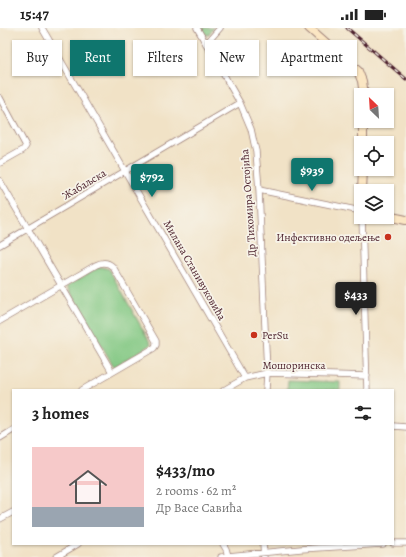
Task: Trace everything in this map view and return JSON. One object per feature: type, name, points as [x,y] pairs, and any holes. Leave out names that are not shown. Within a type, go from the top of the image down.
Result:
[{"type":"street","name":"Милана Станивуковића","points":[[42,28],[246,378]]},
{"type":"street","name":"Др Тихомира Остојића","points":[[197,28],[205,42]]},
{"type":"street","points":[[210,40],[220,28]]},
{"type":"street","points":[[309,28],[358,71],[363,88]]},
{"type":"street","name":"Др Тихомира Остојића","points":[[224,76],[240,104],[251,129],[256,151],[267,373],[266,389]]},
{"type":"street","points":[[0,163],[23,150],[26,146],[1,100]]},
{"type":"street","name":"Жабаљска","points":[[0,245],[240,104]]},
{"type":"street","points":[[0,181],[112,372]]},
{"type":"street","points":[[259,190],[354,210]]},
{"type":"street","points":[[394,217],[406,220]]},
{"type":"street","points":[[362,224],[367,389]]},
{"type":"street","points":[[0,321],[96,265],[103,263],[113,267],[156,341],[156,345],[154,348],[112,372],[90,388]]},
{"type":"street","name":"Мошоринска","points":[[226,389],[246,378],[267,373],[367,376]]},
{"type":"street","points":[[394,426],[406,427]]},
{"type":"street","points":[[0,438],[12,431]]},
{"type":"street","points":[[0,519],[12,513]]},
{"type":"street","points":[[394,543],[406,542]]},
{"type":"street","points":[[56,557],[76,545]]},
{"type":"street","points":[[224,545],[226,549],[224,556],[264,555],[301,549],[357,545]]},
{"type":"street","points":[[263,545],[264,555]]},
{"type":"green space","points":[[200,28],[214,28],[208,35],[206,35]]},
{"type":"green space","points":[[99,267],[109,269],[151,344],[114,367],[67,286]]},
{"type":"green space","points":[[288,380],[340,382],[340,389],[287,389]]},
{"type":"railway","points":[[347,28],[406,79]]},
{"type":"place","name":"Инфективно одељење","points":[[388,237]]},
{"type":"place","name":"PerSu","points":[[254,335]]}]
